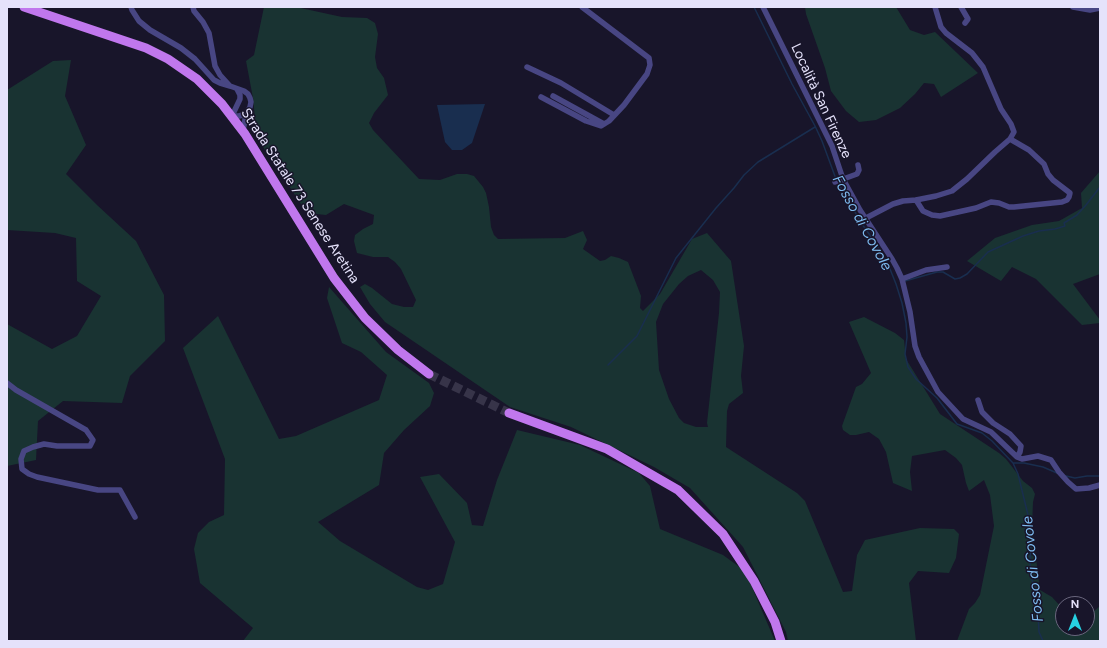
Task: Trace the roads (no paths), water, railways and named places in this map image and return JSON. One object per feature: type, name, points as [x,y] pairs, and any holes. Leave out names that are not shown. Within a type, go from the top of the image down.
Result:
[{"type":"main road","name":"Strada Statale 73 Senese Aretina","points":[[24,7],[146,48],[197,79],[222,104],[243,131],[334,278],[365,318],[398,350],[429,374]]},
{"type":"main road","points":[[509,414],[607,449],[678,490],[723,534],[754,581],[775,622],[781,641]]},
{"type":"street","points":[[131,7],[139,20],[150,30],[182,48],[195,59],[214,80],[244,91],[250,98],[251,102],[246,114],[243,131]]},
{"type":"street","points":[[193,7],[194,11],[203,22],[209,33],[215,66],[220,76],[230,86]]},
{"type":"street","points":[[540,97],[586,121],[601,126],[609,121],[624,105],[646,74],[650,65],[649,58],[582,7]]},
{"type":"street","name":"Località San Firenze","points":[[762,7],[832,146],[839,180],[866,218],[892,259],[902,279],[917,352],[938,392],[963,419],[991,432],[1017,457]]},
{"type":"street","points":[[866,218],[893,204],[936,196],[952,191],[1010,139],[1014,132],[1001,109],[983,67],[972,53],[946,33],[941,27],[935,7]]},
{"type":"street","points":[[961,7],[968,19],[965,23]]},
{"type":"street","points":[[1073,7],[1090,10],[1100,8]]},
{"type":"street","points":[[527,67],[561,83],[614,115]]},
{"type":"street","points":[[237,89],[240,99],[232,116],[246,114]]},
{"type":"street","points":[[553,96],[604,124]]},
{"type":"street","points":[[222,104],[229,106],[237,105]]},
{"type":"street","points":[[916,200],[923,211],[932,216],[940,216],[976,208],[990,202],[1014,207],[1062,202],[1067,200],[1070,193],[1053,180],[1048,174],[1044,164],[1029,150],[1010,139]]},
{"type":"street","points":[[839,180],[857,174],[859,170],[858,165]]},
{"type":"street","points":[[902,279],[926,270],[947,267]]},
{"type":"street","points":[[7,383],[16,390],[86,430],[94,440],[90,446],[57,446],[44,444],[33,447],[24,451],[21,459],[22,469],[37,477],[98,490],[120,490],[135,517]]},
{"type":"street","points":[[978,400],[982,412],[993,423],[1010,434],[1021,446],[1017,457],[1022,459],[1038,456],[1051,460],[1063,477],[1076,489],[1100,485]]},
{"type":"water","points":[[485,104],[472,143],[462,150],[452,150],[445,142],[437,105]]},
{"type":"waterway","name":"Fosso di Covole","points":[[754,7],[792,84],[815,126],[836,179]]},
{"type":"waterway","points":[[608,365],[637,336],[676,258],[744,175],[758,162],[815,127]]},
{"type":"waterway","name":"Fosso di Covole","points":[[838,183],[888,264],[896,284],[906,323],[907,337],[905,354],[908,367],[916,379],[937,398],[957,424],[982,433],[992,441],[1013,463],[1018,474],[1031,533],[1030,567],[1032,580],[1037,594],[1039,632],[1043,641]]},
{"type":"waterway","points":[[905,281],[937,272],[943,272],[955,279],[960,278],[967,274],[988,252],[1023,236],[1065,226],[1064,223],[1077,215],[1100,187]]},
{"type":"waterway","points":[[1013,463],[1024,463],[1043,467],[1057,473]]},
{"type":"waterway","points":[[1066,476],[1075,478],[1100,476]]},
{"type":"tunnel","points":[[429,374],[509,413]]}]
